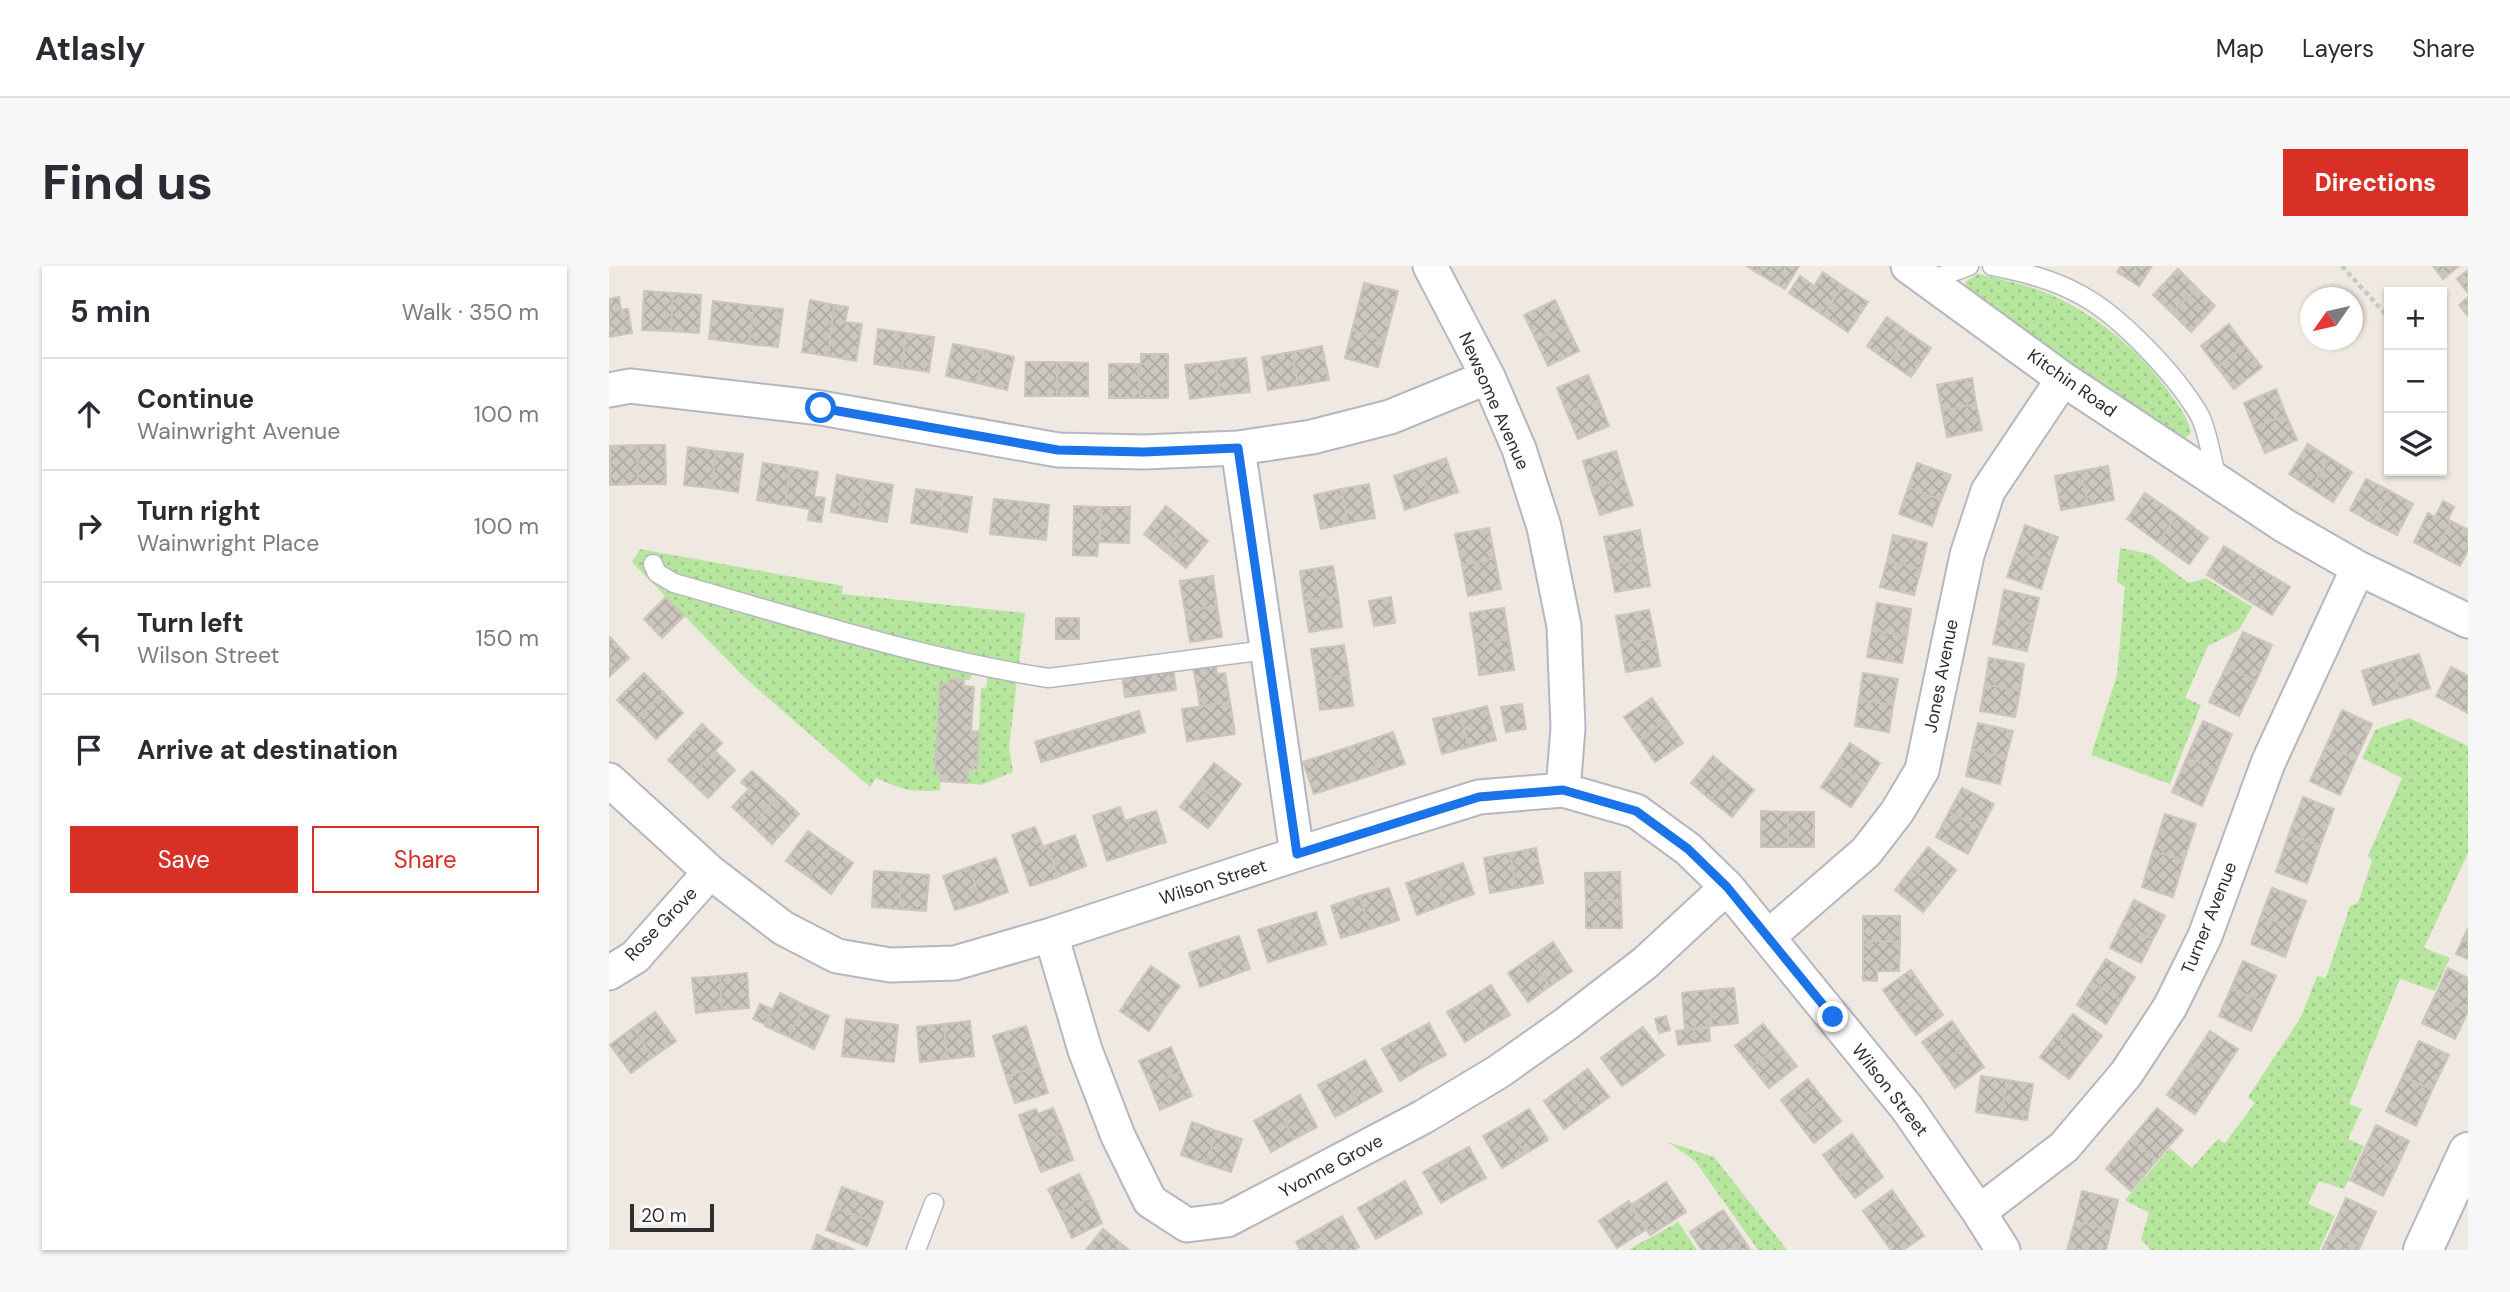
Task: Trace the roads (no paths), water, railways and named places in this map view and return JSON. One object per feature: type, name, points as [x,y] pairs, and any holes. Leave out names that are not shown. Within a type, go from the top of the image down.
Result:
[{"type":"street","name":"Newsome Avenue","points":[[1430,266],[1488,377],[1519,449],[1544,527],[1563,626],[1568,728],[1563,790]]},
{"type":"street","name":"Kitchin Road","points":[[1918,273],[2063,379],[2285,526],[2358,568],[2468,621]]},
{"type":"street","points":[[609,390],[630,386],[821,408],[1058,450],[1144,452],[1238,448],[1312,437],[1390,417],[1488,377]]},
{"type":"street","name":"Jones Avenue","points":[[1768,937],[1866,852],[1897,813],[1922,770],[1967,555],[1988,491],[2063,379]]},
{"type":"street","points":[[1238,448],[1297,854]]},
{"type":"street","name":"Turner Avenue","points":[[1979,1212],[2064,1147],[2126,1074],[2170,1007],[2205,936],[2268,764],[2358,568]]},
{"type":"street","name":"Wilson Street","points":[[609,780],[710,872],[783,928],[837,956],[890,965],[955,963],[1051,935],[1479,797],[1563,790],[1636,811],[1688,849],[1727,887],[1907,1108],[2003,1250]]},
{"type":"street","name":"Rose Grove","points":[[609,973],[635,957],[710,872]]},
{"type":"street","name":"Yvonne Grove","points":[[1051,935],[1085,1049],[1118,1136],[1150,1201],[1187,1225],[1227,1220],[1423,1117],[1498,1072],[1645,963],[1727,887]]},
{"type":"street","points":[[2423,1250],[2468,1152]]},
{"type":"lane","name":"Kitchin Road","points":[[1918,273],[1969,266]]},
{"type":"lane","points":[[1992,266],[2033,275],[2081,294],[2128,329],[2164,366],[2201,418],[2218,482]]},
{"type":"lane","points":[[653,564],[657,573],[674,583],[845,633],[1049,678],[1266,650]]},
{"type":"lane","points":[[916,1250],[934,1203]]}]
